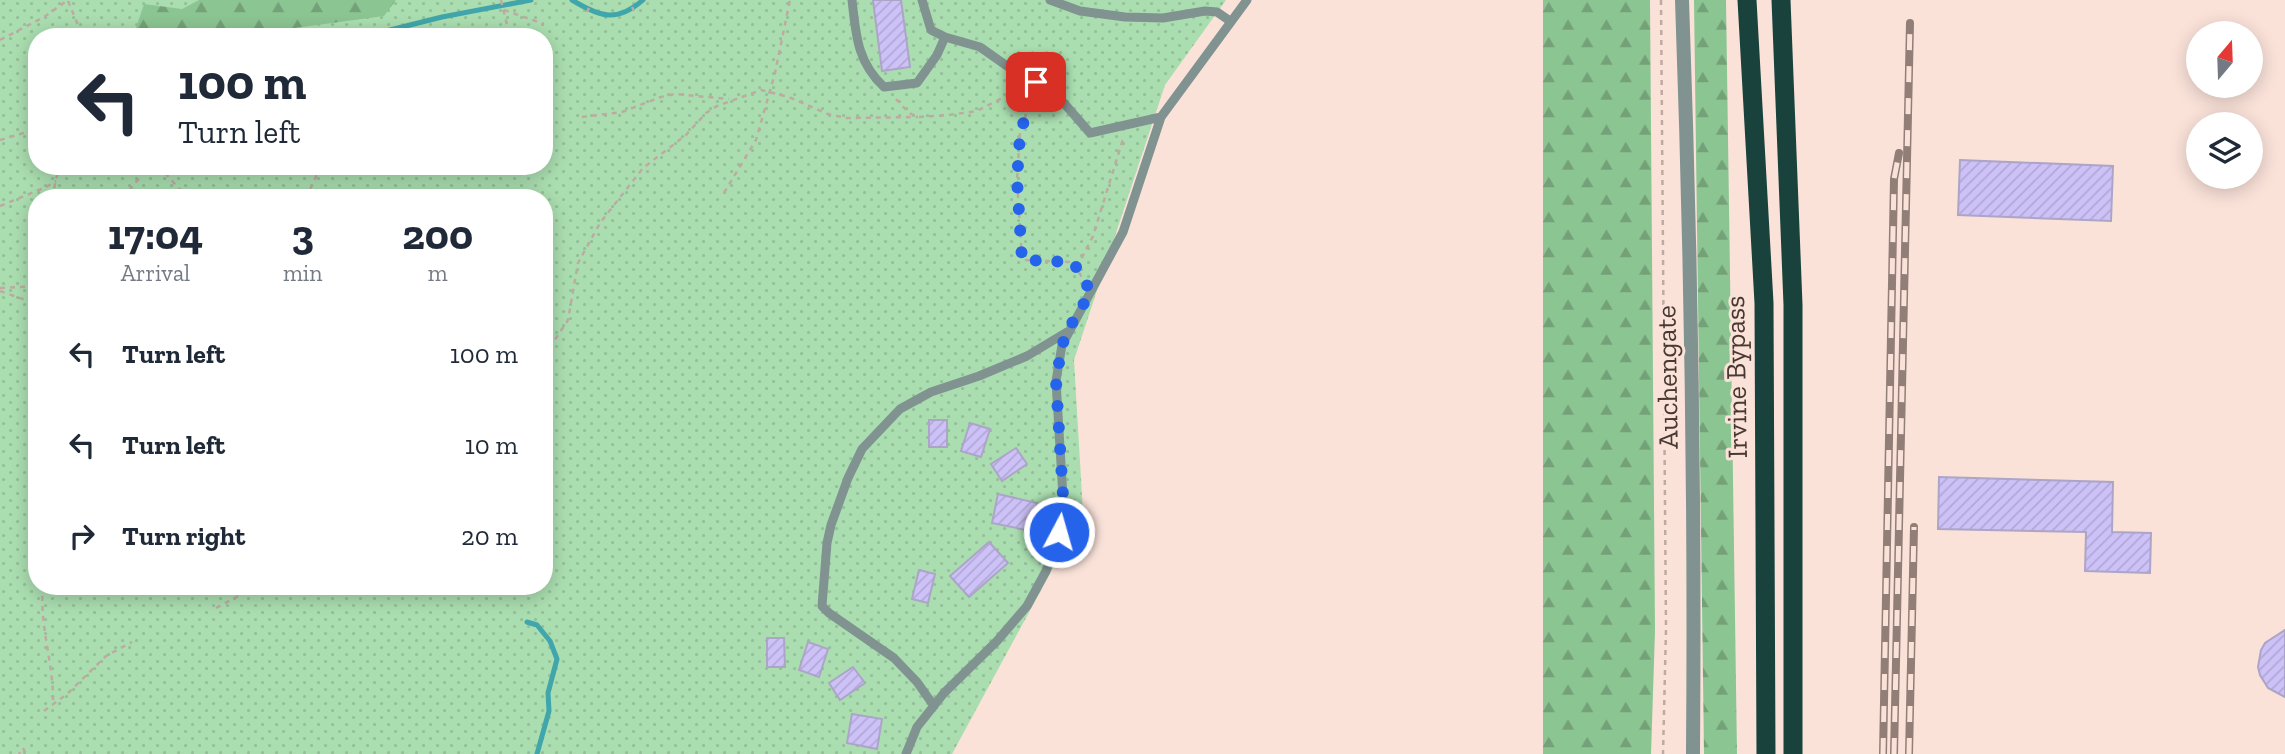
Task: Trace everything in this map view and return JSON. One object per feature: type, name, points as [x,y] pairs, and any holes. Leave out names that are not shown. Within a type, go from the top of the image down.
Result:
[{"type":"highway","name":"Irvine Bypass","points":[[1748,0],[1765,303],[1766,754]]},
{"type":"highway","name":"Irvine Bypass","points":[[1781,0],[1793,305],[1793,754]]},
{"type":"street","name":"Auchengate","points":[[1682,0],[1690,216],[1695,624],[1693,754]]},
{"type":"lane","points":[[852,0],[862,58],[884,88],[917,83],[937,55],[945,37]]},
{"type":"lane","points":[[922,0],[931,30],[980,47],[1017,73],[1056,94],[1090,132],[1161,117]]},
{"type":"lane","points":[[1050,0],[1063,2],[1080,11],[1125,17],[1163,18],[1205,11],[1217,12],[1230,22]]},
{"type":"lane","points":[[906,754],[917,727],[944,693],[1027,607],[1046,571],[1059,532],[1063,496],[1056,381],[1062,345],[1123,232],[1161,117],[1247,0]]},
{"type":"lane","points":[[934,706],[917,682],[894,658],[822,606],[827,542],[839,502],[862,449],[900,409],[931,392],[1027,356],[1069,331]]},
{"type":"path","points":[[0,40],[44,17],[68,0],[78,28]]},
{"type":"path","points":[[501,0],[506,28]]},
{"type":"path","points":[[724,193],[756,140],[790,0]]},
{"type":"path","points":[[1661,0],[1666,629],[1663,754]]},
{"type":"path","points":[[504,10],[544,24]]},
{"type":"path","points":[[553,342],[568,320],[575,275],[583,250],[613,204],[643,167],[687,135],[706,113],[717,106],[761,90],[789,96],[828,114],[847,118],[918,117],[978,111],[1036,82]]},
{"type":"path","points":[[1036,82],[1020,134],[1017,180],[1022,260],[1073,262],[1091,292]]},
{"type":"path","points":[[884,88],[909,113],[918,117]]},
{"type":"path","points":[[582,117],[622,112],[675,94],[733,99]]},
{"type":"path","points":[[1077,269],[1093,236],[1121,142],[1131,124]]},
{"type":"path","points":[[0,140],[28,132]]},
{"type":"path","points":[[54,189],[57,175]]},
{"type":"path","points":[[130,189],[142,175]]},
{"type":"path","points":[[167,175],[180,189]]},
{"type":"path","points":[[41,189],[56,181]]},
{"type":"path","points":[[0,206],[28,194]]},
{"type":"path","points":[[0,290],[28,286]]},
{"type":"path","points":[[0,290],[28,301]]},
{"type":"path","points":[[42,595],[41,606],[54,684],[53,703]]},
{"type":"path","points":[[216,608],[240,595]]},
{"type":"path","points":[[44,710],[67,694],[106,656],[132,642]]},
{"type":"path","points":[[23,748],[26,754]]},
{"type":"green space","points":[[0,0],[1226,0],[1165,85],[1074,360],[1083,513],[952,754],[0,754]]},
{"type":"green space","points":[[199,0],[396,0],[384,16],[294,28],[136,28],[144,4],[182,9]]},
{"type":"green space","points":[[1543,0],[1650,0],[1655,631],[1651,754],[1543,754]]},
{"type":"green space","points":[[1694,0],[1726,0],[1737,754],[1704,754]]},
{"type":"building","points":[[873,0],[901,0],[910,67],[882,71]]},
{"type":"building","points":[[1960,160],[2113,166],[2111,221],[1958,215]]},
{"type":"building","points":[[929,420],[947,420],[947,447],[929,447]]},
{"type":"building","points":[[970,423],[990,429],[981,457],[961,451]]},
{"type":"building","points":[[1016,448],[1027,464],[1002,481],[991,464]]},
{"type":"building","points":[[1939,477],[2113,482],[2112,532],[2151,533],[2150,573],[2085,571],[2086,532],[1938,529]]},
{"type":"building","points":[[998,494],[1037,503],[1031,531],[992,523]]},
{"type":"building","points":[[989,542],[1008,563],[969,597],[950,576]]},
{"type":"building","points":[[919,570],[935,574],[928,603],[912,599]]},
{"type":"building","points":[[2285,630],[2285,697],[2268,688],[2258,667],[2265,643]]},
{"type":"building","points":[[767,638],[784,638],[785,667],[767,667]]},
{"type":"building","points":[[808,642],[828,649],[819,677],[799,670]]},
{"type":"building","points":[[853,667],[865,683],[840,700],[829,683]]},
{"type":"building","points":[[852,714],[882,719],[877,749],[847,743]]},
{"type":"waterway","points":[[398,28],[531,0]]},
{"type":"waterway","points":[[572,0],[600,14],[608,15],[625,12],[643,0]]},
{"type":"waterway","points":[[527,622],[537,625],[550,641],[557,659],[548,693],[549,711],[537,754]]},
{"type":"railway","points":[[1894,754],[1910,23]]},
{"type":"railway","points":[[1883,754],[1894,179],[1899,153]]},
{"type":"railway","points":[[1909,754],[1914,527]]},
{"type":"route","points":[[1036,82],[1020,134],[1017,180],[1022,260],[1073,262],[1091,292],[1062,345],[1056,381],[1063,496],[1059,532]]}]
